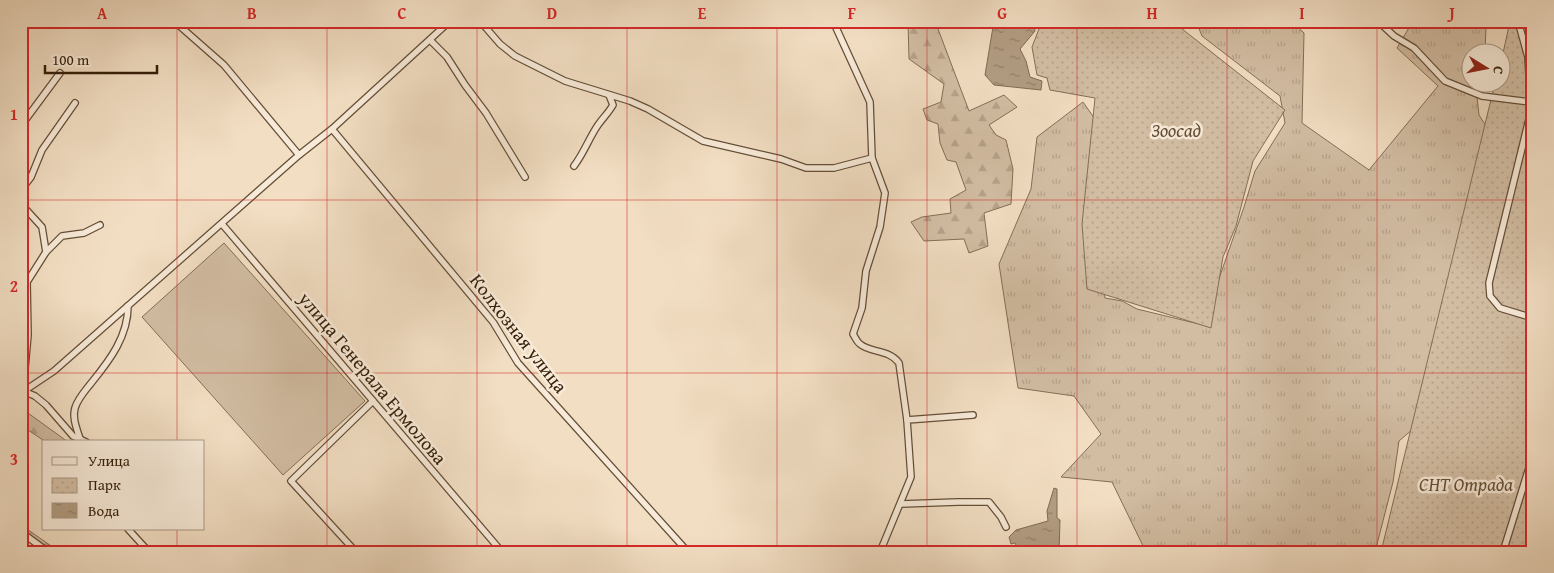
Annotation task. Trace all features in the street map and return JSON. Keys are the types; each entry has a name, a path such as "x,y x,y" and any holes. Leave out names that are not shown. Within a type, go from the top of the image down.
{"street":[{"path":"174,21 224,65 299,155"},
{"path":"22,392 54,371 299,155 332,129 450,21"},
{"path":"480,21 500,44 515,56 566,81 630,101 648,109 704,141 781,159 806,168 834,168 872,158"},
{"path":"833,21 870,102 872,158 885,193 880,227 866,271 862,308 853,334 860,345 889,355 899,363 907,420 911,477 880,552"},
{"path":"1378,21 1394,36 1414,48 1446,81 1482,96 1530,102"},
{"path":"1518,21 1528,57 1531,111 1489,283 1490,296 1500,308 1533,318"},
{"path":"430,40 447,56 526,177"},
{"path":"21,121 26,119 60,73"},
{"path":"574,166 584,154 598,125 613,105 609,95"},
{"path":"21,190 31,177 42,150 75,104"},
{"name":"Колхозная улица","path":"332,129 493,322 518,363 688,552"},
{"path":"21,204 42,227 46,252"},
{"path":"22,392 28,335 27,282 46,252 62,236 84,233 100,224"},
{"name":"улица Генерала Ермолова","path":"222,224 502,552"},
{"path":"83,440 75,422 74,410 78,401 117,348 124,330 128,306"},
{"path":"22,392 35,396 46,404 73,436 83,440"},
{"path":"356,552 291,481 373,401"},
{"path":"907,420 973,415"},
{"path":"1503,552 1533,455"},
{"path":"901,504 989,502 1006,527"},
{"path":"129,530 149,552"},
{"path":"21,532 48,552"}],"green space":[{"path":"908,21 935,21 969,111 1004,95 1017,107 989,125 996,135 1006,140 1013,169 1011,204 984,213 988,246 969,253 964,239 924,241 911,222 922,217 951,213 950,199 966,190 956,162 947,160 940,143 938,124 927,120 923,109 941,102 944,84 909,59"},
{"name":"Зоосад","path":"1042,21 1172,21 1285,110 1253,161 1236,226 1223,257 1211,328 1087,289 1082,224 1095,98 1050,90 1047,78 1037,75 1032,47"},
{"path":"1196,21 1291,21 1304,33 1302,123 1369,170 1438,86 1397,48 1413,21 1484,21 1486,27 1485,42 1462,42 1462,92 1476,92 1479,115 1493,137 1428,416 1399,441 1393,482 1375,552 1146,552 1112,482 1061,477 1101,434 1074,396 1018,388 999,264 1031,189 1037,137 1083,102 1109,139 1098,246 1105,298 1122,301 1137,309 1207,326 1215,290 1255,171 1285,123 1280,96 1202,36"},
{"name":"СНТ Отрада","path":"1510,21 1533,21 1533,552 1381,552 1493,92 1512,92 1512,42 1505,42"},
{"path":"224,243 365,401 283,475 142,317"},
{"path":"21,408 65,440 43,440 25,428 21,433"},
{"path":"21,525 57,550 56,552 52,552 21,529"}],"water":[{"path":"994,21 1034,21 1035,31 1020,49 1026,61 1030,77 1042,81 1041,90 994,85 985,75"},
{"path":"1054,488 1057,489 1057,518 1060,520 1059,552 1012,552 1011,550 1017,547 1015,543 1011,544 1009,537 1016,530 1048,521 1047,511"}]}
